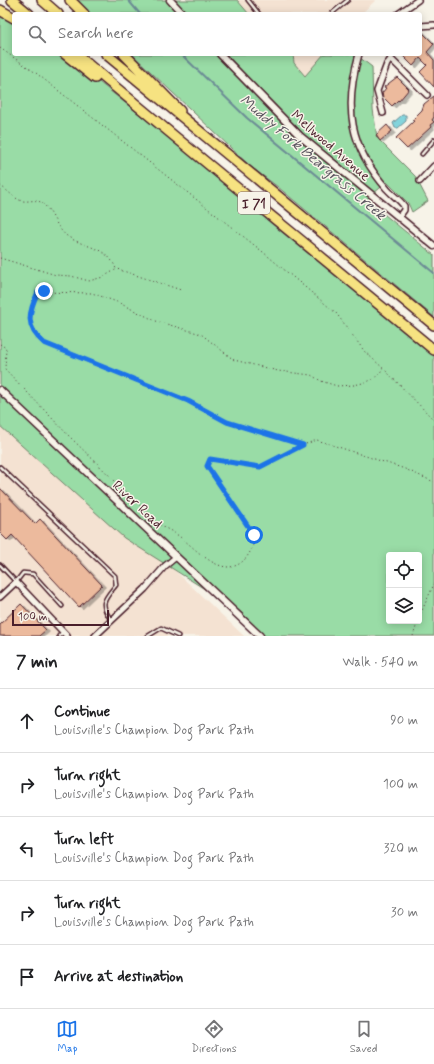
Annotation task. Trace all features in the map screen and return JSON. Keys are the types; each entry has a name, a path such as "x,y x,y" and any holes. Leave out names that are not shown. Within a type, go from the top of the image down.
{"highway":[{"path":"12,0 27,12"},
{"path":"42,0 56,12"},
{"path":"70,0 82,12"},
{"path":"0,10 12,17"},
{"path":"68,56 196,156"},
{"name":"I 71","path":"78,56 196,156 322,257 434,350"},
{"name":"I 71","path":"108,56 434,325"},
{"path":"126,56 171,100 192,126"}],"street":[{"path":"170,0 181,12"},
{"path":"402,12 418,0"},
{"path":"422,26 434,25"},
{"name":"Mellwood Avenue","path":"222,56 300,136 398,218 433,242"},
{"path":"359,56 350,101 352,126 362,154 373,172 404,206 404,210 398,218"},
{"path":"383,113 377,91 390,56 427,95"},
{"path":"420,181 434,166"},
{"name":"River Road","path":"0,390 260,636"},
{"path":"95,636 145,589 165,566 176,557"},
{"path":"0,597 16,582 67,636"}],"lane":[{"path":"248,0 257,12"},
{"path":"333,12 348,0"},
{"path":"422,154 434,140"},
{"path":"0,467 115,576 116,584 103,604 104,610 112,620"},
{"path":"0,566 16,582 23,574 33,574 62,606"},
{"path":"148,636 161,628 178,636"},
{"path":"58,636 63,632"}],"path":[{"path":"0,48 48,83 263,252 336,313 365,352 383,368 434,420"},
{"path":"0,186 8,190 17,199 24,202 33,200 43,203 66,236 100,251 113,259 117,269"},
{"path":"0,258 56,275 71,276 89,281 104,277 117,269 181,290"},
{"path":"303,445 227,422 188,401 44,343 36,336 31,328 30,317 38,292 92,293 117,302 156,320 201,334 234,360 278,371 311,375 320,381 337,386 354,385 367,382 378,376 383,368"},
{"path":"0,344 6,348 5,369 69,436 161,526 180,536 212,564 230,567 243,560 252,549 254,535 207,466 210,459 260,467 303,445 317,440 405,469 434,482"},
{"path":"422,611 434,584"},
{"path":"413,636 417,624"}],"shaded area":[{"path":"237,0 376,0 363,12 247,12"},
{"path":"293,56 322,56 305,77 294,63"},
{"path":"0,405 244,636 0,636"}],"green space":[{"path":"75,0 237,0 247,12 88,12"},
{"path":"0,14 12,23 12,56 62,56 99,82 434,350 434,636 265,636 241,612 124,538 0,426"},
{"path":"134,56 293,56 294,63 305,76 322,56 358,56 372,67 373,109 377,138 415,176 428,201 412,212 408,203 387,182 373,194 368,201 434,255 434,317 278,187 251,167"}],"water":[{"path":"402,115 406,115 406,121 398,128 395,128 393,123"}],"building":[{"path":"422,32 434,44 427,52 434,60 434,87 420,72 427,65 420,58 413,66 403,56 422,56"},
{"path":"397,77 409,89 399,101 398,100 392,106 383,97 382,93 386,88 384,87"},
{"path":"434,96 434,117 432,120 434,122 430,125 431,127 407,149 396,138 414,121 412,120 422,110 424,104"},
{"path":"387,125 392,131 380,141 376,135"},
{"path":"0,488 35,524 40,519 102,585 79,607 12,535 7,540 0,533"},
{"path":"21,604 46,630 39,636 0,636 0,624"}],"waterway":[{"name":"Muddy Fork Beargrass Creek","path":"128,0 138,12"},
{"name":"Muddy Fork Beargrass Creek","path":"183,56 247,118 434,273"}],"route":[{"path":"44,291 38,292 30,317 31,328 36,336 44,343 188,401 227,422 303,445 260,467 210,459 207,466 254,535"}]}
